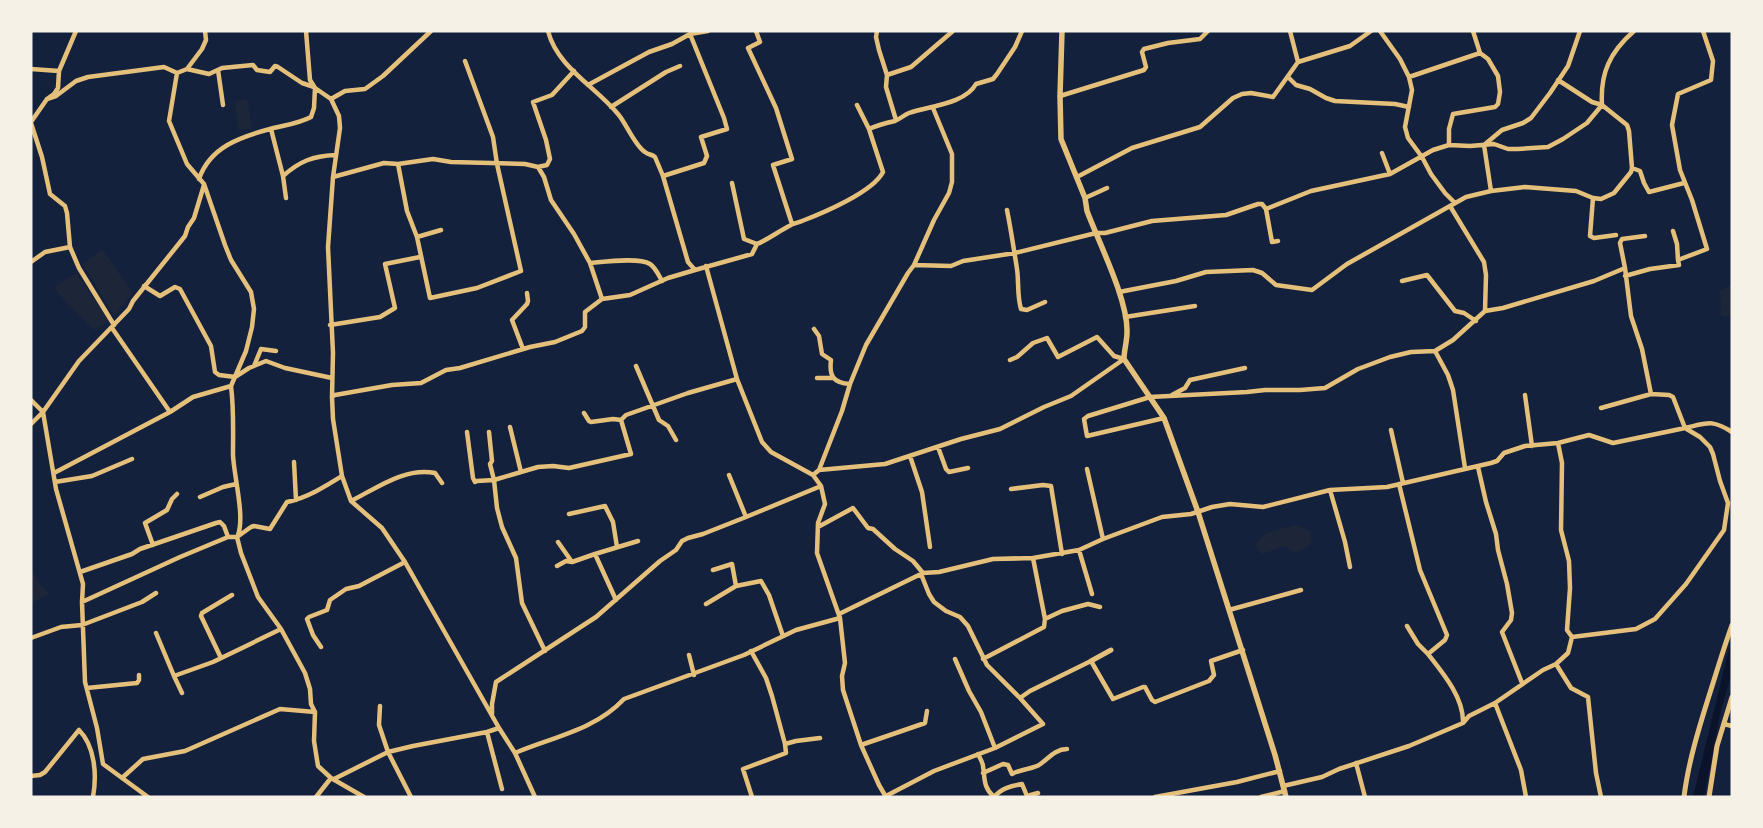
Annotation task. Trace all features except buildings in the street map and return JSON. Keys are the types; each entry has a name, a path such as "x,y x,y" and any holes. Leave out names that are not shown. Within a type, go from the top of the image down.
{"main road":[{"path":"1062,31 1060,96 1062,139 1085,198 1087,211 1120,292 1127,332 1124,359 1164,418 1198,512 1243,650 1285,791"}],"street":[{"path":"76,31 59,71 58,88 47,99 31,122 42,157 50,194 65,206 70,247 78,268 113,326 170,412"},
{"path":"177,74 187,69 202,49 206,40 205,31"},
{"path":"199,179 207,162 216,153 236,140 271,129 292,125 312,117 316,88 310,80 306,31"},
{"path":"331,99 344,92 365,89 383,76 431,31"},
{"path":"548,31 550,38 561,55 574,71 618,114 645,152 655,157 664,176 688,262 695,270"},
{"path":"588,85 649,52 672,44 690,34 708,31"},
{"path":"756,31 760,42 748,48 776,108 792,159 773,165 792,224"},
{"path":"877,31 876,37 887,75 886,87 896,120"},
{"path":"887,75 911,67 953,31"},
{"path":"869,129 884,122 896,120 908,114 933,108 966,96 973,90 976,84 992,79 1015,47 1022,31"},
{"path":"1060,96 1144,70 1146,67 1142,52 1147,48 1200,39 1208,31"},
{"path":"1290,31 1298,62"},
{"path":"1077,177 1132,148 1200,127 1233,98 1242,94 1250,93 1273,97 1298,62 1350,46 1371,31"},
{"path":"1380,31 1400,59 1409,77 1412,90 1406,133 1431,174 1455,203"},
{"path":"1449,144 1449,129 1453,114 1495,107 1498,104 1500,92 1498,76 1488,59 1480,53 1473,31"},
{"path":"1484,145 1502,130 1523,123 1531,118 1568,66 1580,31"},
{"path":"1266,209 1311,191 1390,174 1433,150 1449,144 1494,144 1508,149 1548,146 1564,139 1587,123 1602,105 1602,94 1608,62 1621,42 1634,31"},
{"path":"1678,260 1707,249 1692,200 1680,170 1672,125 1677,97 1681,92 1711,80 1713,61 1703,31"},
{"path":"664,176 704,162 708,156 701,137 726,129 724,118 690,34"},
{"path":"1409,77 1480,53"},
{"path":"398,164 407,211 417,237 430,298 477,288 521,271 497,164 497,152 493,137 464,62"},
{"path":"187,69 202,74 209,74 238,65 252,65 257,70 270,72 275,66 278,66 302,83 316,88 331,99 339,116 328,247 330,325 333,353 332,397 333,419 342,476 351,501 382,528 405,562 498,728 515,752 536,797"},
{"path":"611,107 666,72 680,66"},
{"path":"47,99 56,96 76,81 88,77 164,67 177,74"},
{"path":"31,70 59,71"},
{"path":"218,70 223,105"},
{"path":"333,177 384,164 433,160 524,164 538,167 548,165 550,159 546,140 533,102 552,95 574,71"},
{"path":"177,74 170,121 187,164 204,184 230,260 251,292 254,308 252,327 246,351 230,386 234,405 233,457 240,530 237,537 241,553 258,597 281,629 305,673 310,689 311,704 315,712 314,741 318,766 333,779 364,797"},
{"path":"1288,77 1296,85 1310,89 1335,101 1395,104 1409,107"},
{"path":"1120,292 1176,281 1206,272 1252,270 1262,273 1276,285 1312,290 1347,264 1466,197 1491,191 1525,187 1576,191 1601,199 1614,193 1631,172 1632,168 1627,125 1602,105 1592,102 1558,80"},
{"path":"332,397 372,388 422,383 446,370 460,368 555,342 582,331 585,327 585,312 602,299 630,295 706,266 752,254 757,244 792,224 853,197 879,179 883,172 869,129 857,105"},
{"path":"813,475 819,470 866,345 914,265 934,220 949,193 952,182 952,154 933,108"},
{"path":"271,129 283,176 286,198"},
{"path":"1484,145 1491,191"},
{"path":"1382,153 1390,174"},
{"path":"283,176 295,165 307,159 335,155"},
{"path":"538,167 544,177 551,200 574,234 590,263 602,299"},
{"path":"1632,168 1640,171 1644,183 1650,192 1684,183"},
{"path":"732,183 744,239 757,244"},
{"path":"31,424 43,412 79,361 129,309 144,286 185,236 194,218 204,184"},
{"path":"1085,198 1107,188"},
{"path":"1593,198 1590,236 1594,238 1616,235"},
{"path":"914,265 951,266 1152,221 1226,215 1258,204 1266,209 1272,242 1278,241"},
{"path":"1450,206 1484,262 1486,275 1485,312"},
{"path":"1007,210 1018,270 1017,287 1021,309 1027,310 1045,302"},
{"path":"417,237 441,230"},
{"path":"1625,276 1650,269 1679,265 1677,244 1672,231"},
{"path":"1645,236 1620,240 1631,316 1642,349 1651,394"},
{"path":"31,262 45,252 70,247"},
{"path":"330,325 380,317 395,308 385,264 420,257"},
{"path":"590,263 616,260 644,262 653,267 662,282"},
{"path":"706,266 737,379 762,442 771,452 813,475 821,486 825,504 818,527 817,553 839,616 845,663 842,676 843,690 861,745 886,796 934,771 995,748 1043,724 987,665 968,626 960,617 946,611 934,602 922,574 913,561 895,549 873,529 868,528 853,508 818,527"},
{"path":"1164,418 1086,436 1084,424 1084,419 1088,416 1150,397 1325,388 1358,369 1390,356 1412,352 1435,351 1453,340 1485,312 1594,281 1625,268"},
{"path":"1402,281 1424,274 1427,275 1455,311 1464,313 1476,321"},
{"path":"144,286 160,296 175,287 180,289 211,346 215,372 219,375 235,377 266,361 285,368 332,378"},
{"path":"523,350 512,320 527,304 527,293"},
{"path":"1125,317 1195,306"},
{"path":"814,329 819,336 822,354 831,360 830,366 833,378"},
{"path":"1010,360 1033,343 1046,338 1058,357 1097,338 1114,356 1124,359"},
{"path":"254,366 261,349 276,351"},
{"path":"1435,351 1448,375 1453,390 1466,468"},
{"path":"819,470 885,464 961,438 1000,429 1044,406 1071,396 1124,359"},
{"path":"636,366 659,420 668,426 676,440"},
{"path":"1169,396 1185,388 1190,380 1246,368"},
{"path":"817,378 833,378 840,383 850,384"},
{"path":"621,420 626,415 688,393 737,379"},
{"path":"54,473 170,412 193,397 230,386"},
{"path":"1572,637 1636,629 1655,619 1686,584 1724,530 1728,503 1710,446 1685,428 1674,397 1651,394 1601,408"},
{"path":"1525,396 1532,446"},
{"path":"31,400 43,412 55,482 83,584 82,625 87,688 103,764"},
{"path":"584,413 591,422 613,419 621,420"},
{"path":"467,432 475,482 494,480 538,467 569,468 628,456 631,452 621,420"},
{"path":"515,752 588,726 616,708 624,699 694,675 744,655 783,636 839,616 922,574 939,572 993,559 1033,558 1062,554 1079,550 1162,517 1192,514 1212,507 1230,504 1263,507 1330,490 1380,487 1401,483 1478,467 1498,460 1508,450 1558,443 1589,435 1613,443 1710,422 1732,432"},
{"path":"510,427 521,472"},
{"path":"1391,430 1420,570 1447,635 1445,640 1428,654"},
{"path":"489,432 492,460 490,464 497,508 502,526 516,558 522,603 544,651"},
{"path":"1558,443 1562,472 1561,530 1569,561 1570,588 1567,630 1572,637"},
{"path":"938,447 946,469 949,472 968,468"},
{"path":"910,456 922,492 930,547"},
{"path":"55,482 92,476 132,459"},
{"path":"294,462 296,500"},
{"path":"1478,467 1488,513 1496,534 1512,613 1511,620 1502,632 1522,683"},
{"path":"1087,469 1103,539"},
{"path":"351,501 404,474 414,472 435,473 442,483"},
{"path":"729,475 746,517"},
{"path":"82,602 180,557 228,538 237,537 254,526 270,529 286,502 296,500 322,488 342,476"},
{"path":"200,497 223,487 236,484"},
{"path":"1012,489 1043,485 1051,486 1062,554"},
{"path":"492,716 496,682 596,618 660,561 676,550 682,541 821,486"},
{"path":"1330,490 1350,567"},
{"path":"153,544 145,522 167,510 172,499 177,494"},
{"path":"569,514 605,506 613,522 617,547"},
{"path":"80,572 132,554 153,544 220,522 224,526 228,538"},
{"path":"557,566 566,561 572,562 638,541"},
{"path":"558,542 572,562"},
{"path":"1079,550 1092,594"},
{"path":"595,554 616,600"},
{"path":"983,659 1044,627 1045,619 1033,558"},
{"path":"321,647 309,627 307,619 327,610 332,598 346,589 359,586 405,562"},
{"path":"713,570 732,564 736,586"},
{"path":"758,576 769,595 783,636"},
{"path":"706,604 736,586 761,581"},
{"path":"1229,610 1301,590"},
{"path":"31,638 61,627 82,625 142,602 156,593"},
{"path":"221,658 201,616 205,610 232,595"},
{"path":"1045,619 1062,611 1088,604 1100,607"},
{"path":"1684,797 1701,722 1722,651 1732,625"},
{"path":"1407,626 1418,644 1442,672 1463,712 1463,723"},
{"path":"174,676 221,658 281,629"},
{"path":"156,633 182,693"},
{"path":"1261,797 1285,791 1356,763 1409,746 1463,723 1469,716 1495,703 1522,683 1556,664 1568,652 1572,637"},
{"path":"1020,698 1113,649"},
{"path":"751,650 766,678 786,753 743,769 752,797"},
{"path":"1091,661 1113,699 1145,687 1155,702 1209,681 1214,675 1211,661 1243,650"},
{"path":"689,655 694,675"},
{"path":"955,659 969,691 981,712 995,748"},
{"path":"1556,664 1571,688 1588,697 1596,773 1601,797"},
{"path":"87,688 137,683 139,675"},
{"path":"1709,797 1718,746 1732,697"},
{"path":"1495,703 1521,770 1526,797"},
{"path":"380,706 379,725 384,743 390,751 411,797"},
{"path":"122,778 143,759 185,750 280,709 315,712"},
{"path":"861,745 925,723 927,711"},
{"path":"1724,724 1732,726"},
{"path":"316,797 333,779 390,751 487,732 498,728"},
{"path":"31,776 40,775 45,772 79,730 86,741 93,762 94,797"},
{"path":"487,732 502,789"},
{"path":"785,744 820,738"},
{"path":"983,773 1003,764 1008,765 1012,774 1021,769 1038,766 1061,749 1067,749"},
{"path":"978,754 984,766 983,773 987,789 994,797 1005,788 1022,784 1027,796 1038,793"},
{"path":"93,762 103,764 148,797"},
{"path":"1356,763 1365,797"},
{"path":"1155,797 1238,782 1280,771"}],"shaded area":[{"path":"247,99 252,129 238,130 235,101"},
{"path":"102,249 133,293 114,316 83,264"},
{"path":"76,273 109,320 94,330 68,305 54,287"},
{"path":"1732,285 1732,315 1721,316 1720,290"},
{"path":"1297,525 1310,531 1312,540 1309,546 1295,553 1285,546 1262,554 1256,545 1268,533"},
{"path":"31,569 42,588 44,587 49,594 31,603"},
{"path":"1732,636 1732,673 1721,710 1704,797 1693,797"}]}
